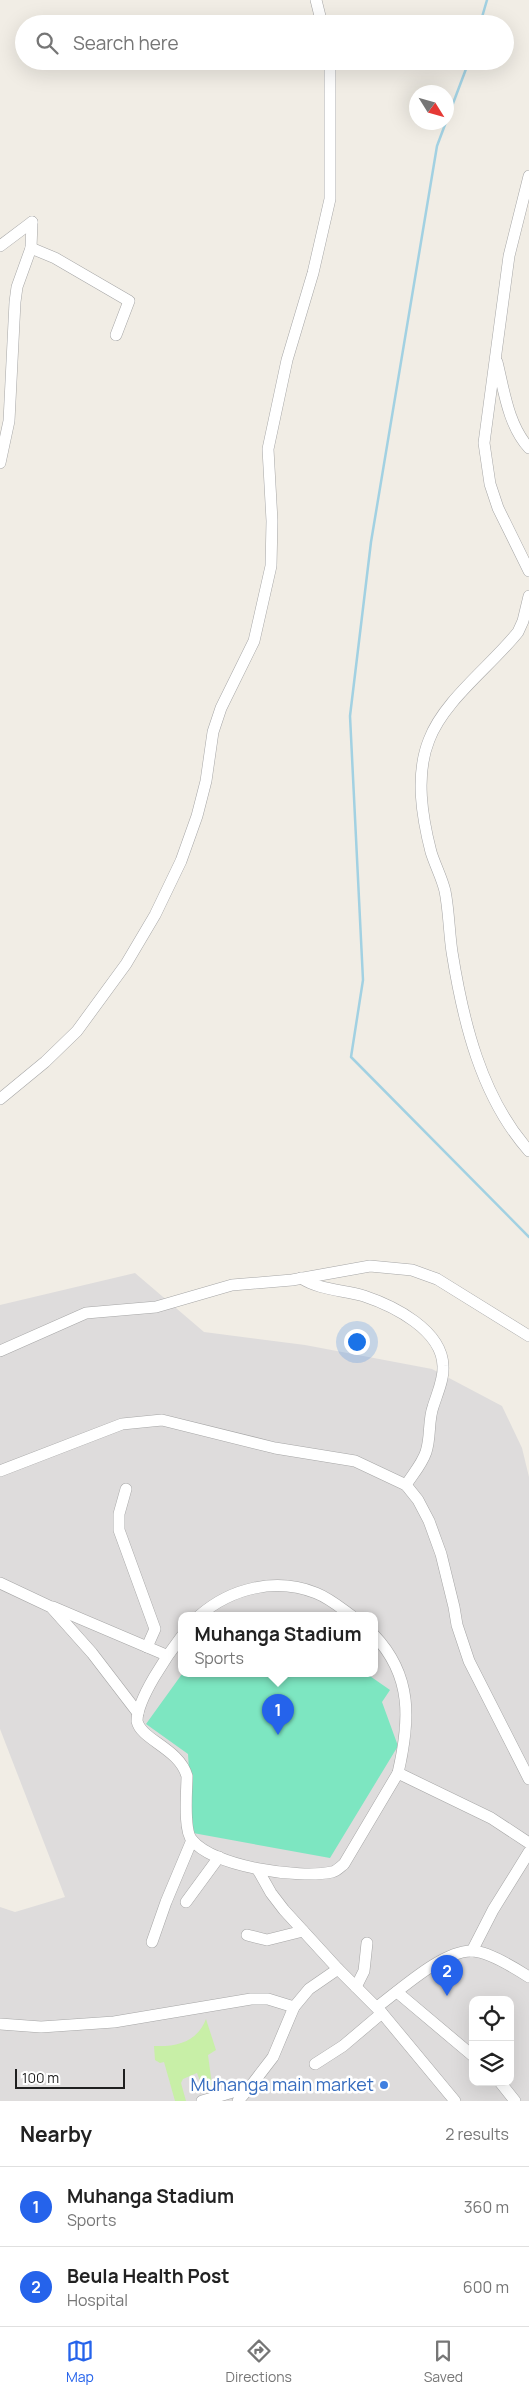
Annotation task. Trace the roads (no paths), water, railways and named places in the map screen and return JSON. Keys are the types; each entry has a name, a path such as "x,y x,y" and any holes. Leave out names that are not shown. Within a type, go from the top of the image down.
{"street":[{"path":"316,0 320,15"},
{"path":"0,1099 56,1052 77,1031 126,964 155,915 181,861 197,816 206,781 213,732 221,708 254,641 271,566 272,521 268,449 288,360 313,273 330,198 330,70"},
{"path":"529,176 509,256 484,443 487,468 498,508 529,571"},
{"path":"0,246 32,222 32,248 16,294 9,421 0,463"},
{"path":"32,248 55,258 129,301 116,335"},
{"path":"496,358 511,416 516,428 529,448"},
{"path":"529,596 523,622 518,632 450,707 429,739 422,771 422,792 432,853 444,890 452,952 463,1008 473,1044 496,1102 529,1151"},
{"path":"0,1351 86,1313 156,1307 244,1282 301,1278 370,1266 412,1270 442,1282 529,1336"},
{"path":"301,1278 310,1284 365,1297 394,1310 411,1320 437,1346 441,1353 443,1373 430,1415 426,1452 406,1484"},
{"path":"0,1471 122,1424 162,1420 275,1448 355,1461 406,1484 425,1511 435,1538 454,1607 457,1625 469,1661 529,1779"},
{"path":"126,1489 119,1514 119,1530 155,1629 147,1647"},
{"path":"0,1583 51,1607 166,1655"},
{"path":"204,1612 213,1604 241,1591 288,1585 318,1593 346,1612"},
{"path":"51,1607 92,1653 138,1713"},
{"path":"192,1840 219,1857 235,1864 258,1870 305,1873 338,1870 349,1856 398,1773 405,1742 404,1689 399,1670 385,1646 378,1638"},
{"path":"152,1942 166,1902 192,1840 187,1824 187,1776 184,1766 170,1752 142,1731 138,1726 138,1713 166,1655 178,1641"},
{"path":"398,1773 492,1818 529,1844 472,1951"},
{"path":"186,1902 219,1857"},
{"path":"258,1870 270,1893 302,1931 379,2010 455,2101"},
{"path":"248,1935 266,1940 302,1931"},
{"path":"356,1987 364,1971 367,1943"},
{"path":"315,2064 343,2046 398,1992 437,1962 472,1951 505,1963 529,1977"},
{"path":"238,2101 273,2057 294,2007 309,1989 338,1969"},
{"path":"398,1992 469,2053"},
{"path":"0,2024 35,2027 114,2022 251,1998 268,1999 294,2007"},
{"path":"503,2086 515,2101"},
{"path":"202,2101 250,2087"}],"waterway":[{"path":"483,15 487,0"},
{"path":"454,101 466,70"},
{"path":"443,130 437,146 371,542 350,716 363,980 351,1057 529,1237"}],"place":[{"name":"Muhanga Stadium","path":"278,1735"},
{"name":"Beula Health Post","path":"447,1996"},
{"name":"Muhanga main market","path":"384,2085"}]}
